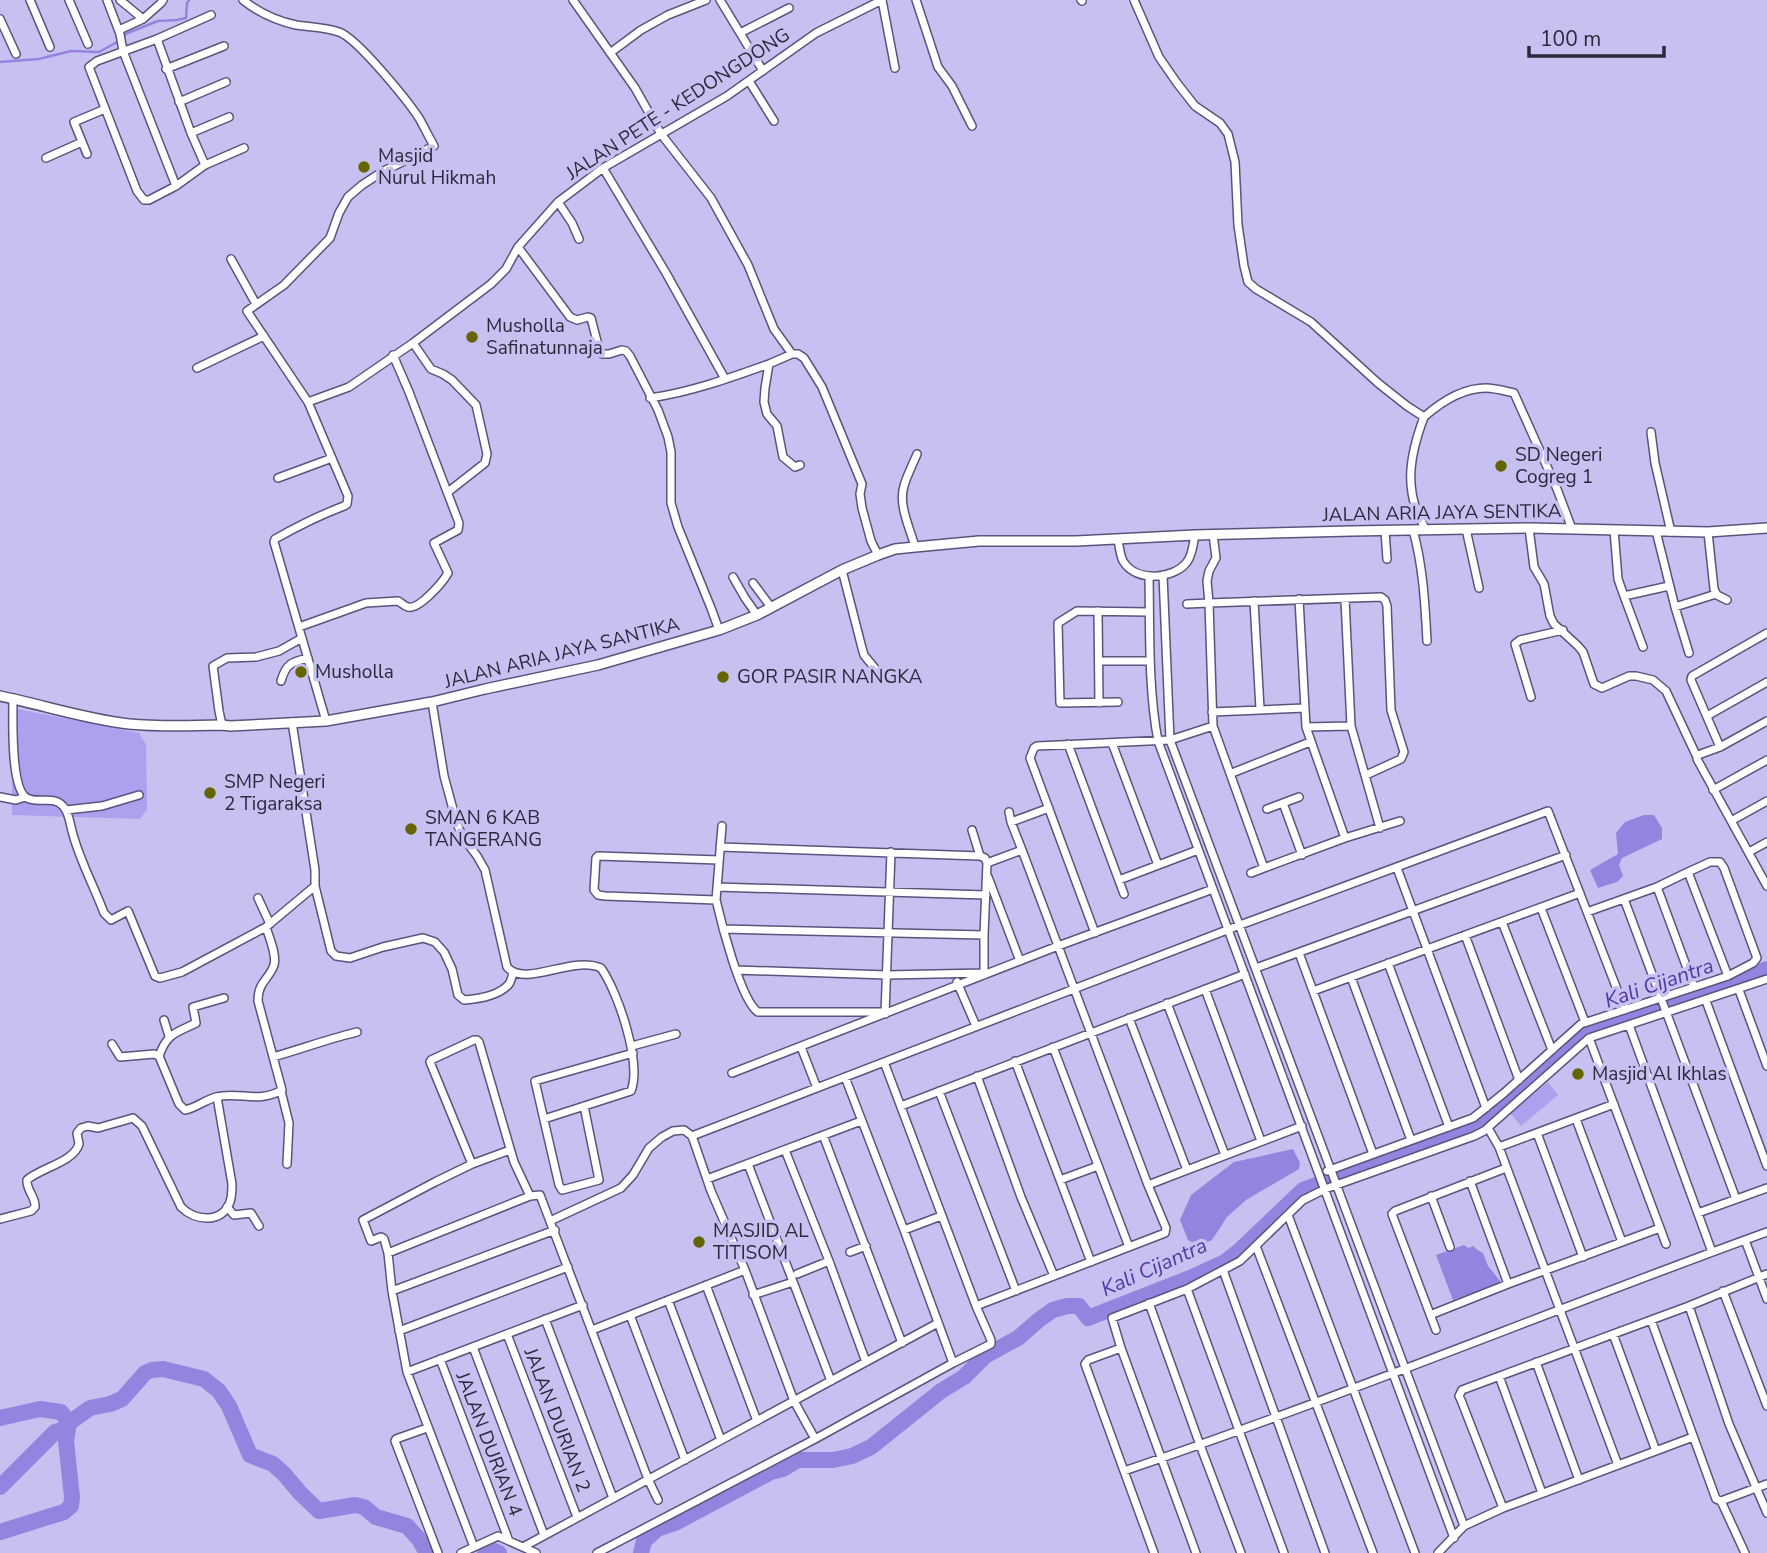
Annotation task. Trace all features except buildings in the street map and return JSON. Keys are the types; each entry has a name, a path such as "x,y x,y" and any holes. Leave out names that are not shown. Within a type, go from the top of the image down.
{"street":[{"path":"30,0 50,47"},
{"path":"69,0 88,44"},
{"path":"107,0 176,186"},
{"path":"121,0 142,19"},
{"path":"119,32 142,19 163,0"},
{"path":"243,0 252,7 294,24 336,30 352,39 418,118 434,146 365,182 348,197 330,238 284,285 247,311 308,402 348,496 346,504 293,528 274,542 326,721"},
{"path":"573,0 635,88 661,134 720,212 748,265 774,329 792,354"},
{"path":"610,53 659,20 706,0"},
{"path":"720,0 763,71"},
{"path":"882,0 895,68"},
{"name":"JALAN PETE - KEDONGDONG","path":"308,402 349,387 413,343 500,277 518,247 558,202 603,168 749,81 816,33 882,0"},
{"path":"916,0 937,67 952,86 972,126"},
{"path":"1134,0 1159,57 1177,83 1195,106 1220,123 1228,134 1235,162 1238,225 1248,282 1311,321 1378,383 1424,417"},
{"path":"740,33 789,8"},
{"path":"211,15 157,39 123,48 89,68 144,200 176,186 205,165 244,148"},
{"path":"0,19 16,54"},
{"path":"157,39 166,69 205,165"},
{"path":"166,69 224,46"},
{"path":"749,81 774,121"},
{"path":"179,102 226,82"},
{"path":"87,154 74,122 105,109"},
{"path":"191,133 229,117"},
{"path":"46,158 82,142"},
{"path":"603,168 725,379"},
{"path":"558,202 579,239"},
{"path":"518,247 570,317 576,320 591,318 602,354 622,349 628,353 658,410 670,446 671,503 719,630"},
{"path":"231,259 256,304"},
{"path":"197,368 264,336"},
{"path":"413,343 431,369 452,380 476,405 483,432 487,454 485,463 448,492"},
{"path":"650,398 671,395 725,379 792,354 804,358 831,404 862,484 862,508 871,541 878,555"},
{"path":"299,627 366,603 398,601 407,607 419,605 448,573 434,546 436,541 459,527 410,392 393,355"},
{"path":"769,364 764,397 767,414 777,426 783,457 792,466 800,466"},
{"path":"1426,530 1414,504 1410,475 1424,417 1438,404 1467,390 1486,388 1514,393 1572,529"},
{"path":"1651,432 1655,463 1671,532"},
{"path":"915,547 902,496 917,454"},
{"path":"278,478 332,458"},
{"path":"1466,528 1479,588"},
{"name":"JALAN ARIA JAYA SENTIKA","path":"1118,540 1213,534 1466,528 1707,532 1767,528"},
{"path":"1529,528 1534,567 1544,584 1554,624 1583,652 1594,684 1600,688 1608,687 1629,676 1636,676 1653,680 1666,691 1713,790 1767,886"},
{"path":"1413,530 1423,581 1427,641"},
{"path":"1614,530 1618,579 1643,648"},
{"path":"1385,531 1387,559"},
{"path":"1656,531 1689,653"},
{"path":"1707,532 1714,589 1716,594 1727,600"},
{"path":"1213,534 1216,558 1207,581 1213,726 1264,868"},
{"path":"1118,540 1124,562 1134,571 1149,576 1178,570 1188,561 1195,535"},
{"name":"JALAN ARIA JAYA SANTIKA","path":"0,695 72,714 128,724 170,727 326,721 432,702 598,665 719,630 757,615 842,570 895,549 979,541 1118,540"},
{"path":"842,570 864,655 877,671"},
{"path":"1163,575 1170,740 1464,1526"},
{"path":"1149,576 1150,661 1158,741 1454,1538"},
{"path":"733,577 757,615"},
{"path":"753,583 771,607"},
{"path":"1624,596 1669,586"},
{"path":"1675,607 1716,594"},
{"path":"1187,604 1381,597 1385,600 1391,710 1404,752 1401,759 1366,775"},
{"path":"1345,598 1351,726 1380,828"},
{"path":"1299,599 1306,727 1345,838"},
{"path":"1254,601 1260,709"},
{"path":"1118,702 1061,704 1059,621 1077,611 1149,612"},
{"path":"1098,611 1099,703"},
{"path":"1531,697 1515,644 1520,640 1563,630"},
{"path":"1720,747 1691,680 1692,676 1767,633"},
{"path":"222,725 213,666 227,658 256,657 279,651 302,638"},
{"path":"281,681 284,671 293,661 308,658"},
{"path":"1099,661 1150,661"},
{"path":"1707,716 1767,682"},
{"path":"13,698 15,774 25,797"},
{"path":"432,702 444,776 457,824 485,870 507,967 513,973 523,975 575,964 598,966 603,971 619,1008 632,1050 631,1091 544,1119"},
{"path":"1212,712 1304,708"},
{"path":"1697,757 1767,721"},
{"path":"292,722 315,870 315,886 331,951 336,956 349,958 423,938 435,942 444,952 452,969 458,995 464,1000 495,993 508,985 513,973"},
{"path":"1095,933 1030,756 1034,748 1170,740 1213,726"},
{"path":"1306,727 1351,726"},
{"path":"1231,773 1310,742"},
{"path":"1112,743 1157,865"},
{"path":"1068,744 1124,894"},
{"path":"1713,790 1767,760"},
{"path":"66,810 102,806 139,795"},
{"path":"0,797 16,800 25,797 55,800 63,806 104,913 111,920 128,911 157,977 160,978 182,972 268,925 315,886"},
{"path":"1266,809 1299,797"},
{"path":"1731,821 1767,801"},
{"path":"1283,803 1302,855"},
{"path":"1011,822 1049,808"},
{"path":"976,1306 1166,1231 1009,811"},
{"path":"692,1136 1240,925 1548,811 1625,1010"},
{"path":"1251,873 1400,821"},
{"path":"722,826 716,900 736,970 750,1006 758,1012 886,1013"},
{"path":"972,830 981,856"},
{"path":"1749,852 1767,842"},
{"path":"720,847 981,856 988,863 984,974"},
{"path":"988,863 1022,850"},
{"path":"1119,880 1198,850"},
{"path":"886,1013 891,852"},
{"path":"716,900 598,895 594,890 596,858 601,855 719,860"},
{"path":"1256,968 1566,855"},
{"path":"1320,1176 1473,1118 1585,1022 1728,976 1753,964 1757,958 1720,862 1715,861 1657,887 1587,912"},
{"path":"1397,868 1486,1108"},
{"path":"1688,872 1728,976"},
{"path":"987,874 1020,961"},
{"path":"717,887 986,895"},
{"path":"1657,887 1694,987"},
{"path":"732,1073 984,974 1213,889"},
{"path":"1313,991 1580,893"},
{"path":"258,898 268,925 274,957 274,965 259,988 258,1001 289,1123 287,1164"},
{"path":"1624,899 1736,1199"},
{"path":"1541,908 1585,1022"},
{"path":"1503,922 1552,1050"},
{"path":"723,929 984,936"},
{"path":"1465,935 1519,1080"},
{"path":"1299,953 1373,1154"},
{"path":"1388,963 1449,1127"},
{"path":"736,970 887,975 984,974"},
{"path":"954,974 976,1026"},
{"path":"901,1106 1245,974"},
{"path":"1351,977 1411,1140"},
{"path":"1196,1553 1112,1318 1187,1289 1240,1261 1303,1200 1325,1188 1474,1136 1488,1128 1589,1038 1767,979"},
{"path":"1205,989 1261,1141"},
{"path":"1739,990 1767,1066"},
{"path":"224,998 193,1007 196,1023 173,1033 162,1046 159,1056 182,1109 189,1110 217,1097 258,1098 281,1091"},
{"path":"1706,1001 1767,1166"},
{"path":"1167,1003 1225,1155"},
{"path":"1129,1018 1186,1170"},
{"path":"164,1020 169,1036"},
{"path":"1629,1025 1713,1252"},
{"path":"273,1057 326,1039 357,1032"},
{"path":"584,1106 599,1178 598,1181 562,1189 535,1080 676,1034"},
{"path":"1589,1038 1666,1244"},
{"path":"472,1164 430,1062 477,1040 514,1162 530,1196"},
{"path":"112,1044 120,1057 154,1054 159,1056"},
{"path":"800,1046 817,1088"},
{"path":"1053,1047 1129,1247"},
{"path":"1016,1061 1091,1262"},
{"path":"597,1553 991,1344 884,1062"},
{"path":"977,1076 1021,1197 1054,1276"},
{"path":"845,1077 953,1363"},
{"path":"939,1091 1016,1291"},
{"path":"0,1219 31,1211 35,1207 36,1202 28,1188 27,1180 71,1155 78,1147 77,1133 81,1128 98,1128 133,1118 142,1126 177,1201 187,1213 205,1218 219,1216 228,1207 232,1184 217,1097"},
{"path":"1499,1147 1614,1104"},
{"path":"1576,1119 1622,1242"},
{"path":"707,1180 861,1121"},
{"path":"1148,1185 1302,1126"},
{"path":"1488,1128 1499,1147 1618,1465"},
{"path":"551,1221 621,1188 633,1175 649,1149 662,1137 673,1131 684,1130 692,1136 794,1401 815,1439"},
{"path":"1537,1133 1583,1257"},
{"path":"823,1135 902,1343"},
{"path":"474,1547 407,1372 388,1253 383,1237 371,1241 363,1219 472,1164 510,1150"},
{"path":"785,1150 866,1362"},
{"path":"748,1164 831,1381"},
{"path":"1060,1180 1098,1166"},
{"path":"1436,1330 1392,1214 1395,1210 1506,1168"},
{"path":"1470,1181 1508,1284"},
{"path":"1698,1213 1767,1188"},
{"path":"388,1253 530,1196 540,1195 658,1500"},
{"path":"1431,1196 1450,1247"},
{"path":"228,1207 234,1215 251,1213 259,1226"},
{"path":"1289,1215 1415,1553"},
{"path":"904,1230 942,1216"},
{"path":"1430,1315 1660,1228"},
{"path":"392,1291 555,1230"},
{"path":"1124,1471 1354,1389 1767,1232"},
{"path":"1745,1240 1763,1275 1767,1298"},
{"path":"850,1252 866,1246"},
{"path":"1256,1246 1373,1553"},
{"path":"797,1274 829,1261"},
{"path":"399,1331 568,1266"},
{"path":"592,1330 745,1270"},
{"path":"1223,1270 1325,1553"},
{"path":"1503,1508 1460,1393 1466,1388 1689,1306 1763,1275"},
{"path":"753,1295 793,1282"},
{"path":"706,1285 757,1421"},
{"path":"1187,1289 1284,1553"},
{"path":"1723,1291 1767,1406"},
{"path":"668,1300 721,1440"},
{"path":"1149,1303 1241,1553"},
{"path":"407,1372 583,1305"},
{"path":"1689,1306 1717,1394 1767,1513"},
{"path":"629,1315 685,1460"},
{"path":"545,1319 613,1498"},
{"path":"1651,1320 1716,1499 1721,1501 1745,1553"},
{"path":"523,1547 938,1323"},
{"name":"JALAN DURIAN 2","path":"507,1334 577,1517"},
{"path":"1613,1334 1656,1451"},
{"path":"473,1347 544,1535"},
{"path":"1121,1348 1088,1360 1085,1364 1154,1553"},
{"name":"JALAN DURIAN 4","path":"440,1359 509,1541"},
{"path":"1536,1362 1579,1480"},
{"path":"1499,1376 1542,1493"},
{"path":"427,1428 395,1441 438,1553"},
{"path":"1438,1553 1464,1526 1503,1508 1693,1437"},
{"path":"1721,1501 1767,1484"},
{"path":"461,1553 497,1536 536,1553"}],"shaded area":[{"path":"12,708 139,733 146,745 147,810 140,819 12,815"},
{"path":"1644,815 1654,815 1662,828 1662,839 1622,858 1619,865 1623,876 1617,882 1598,888 1590,870 1618,854 1616,833 1625,822"},
{"path":"1548,1082 1558,1095 1521,1126 1510,1113"},
{"path":"1293,1149 1300,1163 1299,1169 1246,1200 1227,1217 1212,1240 1199,1246 1188,1240 1180,1220 1191,1195 1234,1162"},
{"path":"1464,1245 1468,1248 1474,1246 1483,1253 1488,1266 1502,1283 1453,1300 1436,1255"}],"waterway":[{"path":"124,37 125,34 158,21 186,18 189,0"},
{"path":"0,62 39,59 71,51 99,52 119,41"},
{"name":"Kali Cijantra","path":"641,1553 644,1541 657,1529 675,1523 771,1472 783,1469 798,1460 833,1460 852,1456 871,1447 941,1391 964,1377 985,1356 1018,1338 1053,1310 1079,1306 1088,1318 1190,1278 1225,1262 1303,1190 1470,1127 1502,1106 1581,1032 1665,1006 1767,969"},
{"name":"Kali Cijantra","path":"0,1418 40,1409 61,1412 69,1423 90,1408 122,1399 145,1373 152,1370 163,1369 204,1379 219,1391 229,1406 250,1455 273,1464 319,1511 355,1505 364,1507 376,1517 407,1526 427,1553"},
{"path":"0,1487 55,1432 64,1429 69,1423"},
{"path":"0,1532 64,1512 71,1506 66,1441 69,1423"},
{"name":"Kali Cijantra","path":"485,1553 492,1550 499,1553"}],"place":[{"name":"Masjid Nurul Hikmah","path":"364,167"},
{"name":"Musholla Safinatunnaja","path":"472,337"},
{"name":"SD Negeri Cogreg 1","path":"1501,466"},
{"name":"Musholla","path":"301,672"},
{"name":"GOR PASIR NANGKA","path":"723,677"},
{"name":"SMP Negeri 2 Tigaraksa","path":"210,793"},
{"name":"SMAN 6 KAB TANGERANG","path":"411,829"},
{"name":"Masjid Al Ikhlas","path":"1578,1074"},
{"name":"MASJID AL TITISOM","path":"699,1242"}]}
